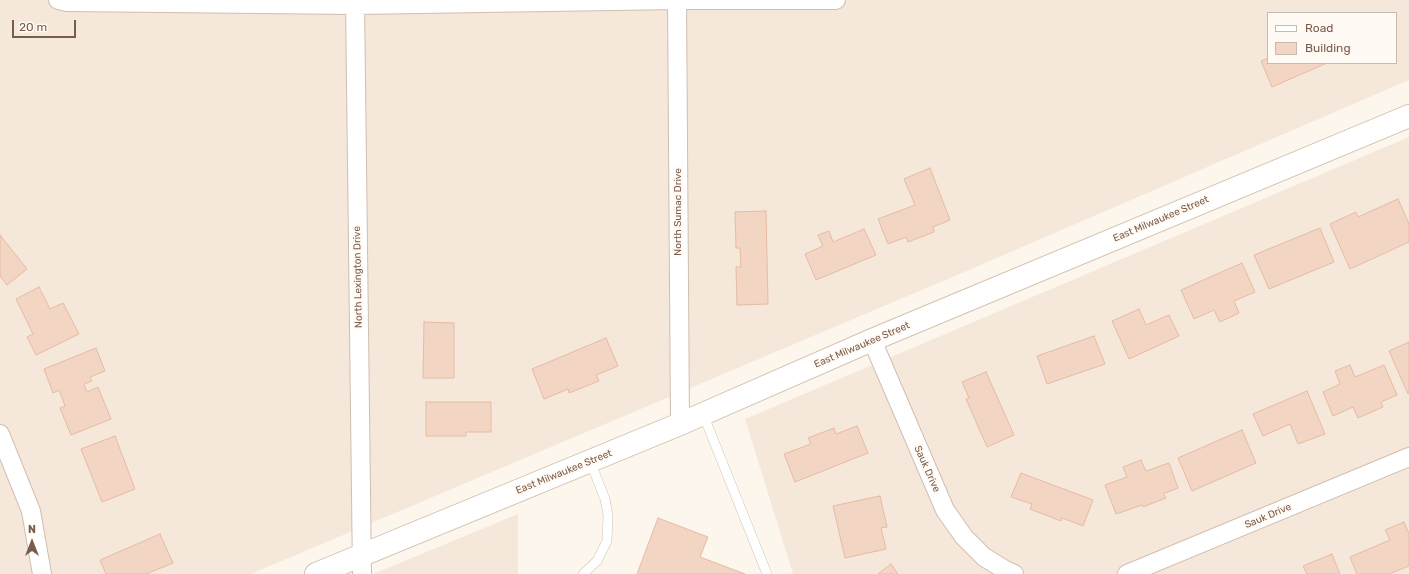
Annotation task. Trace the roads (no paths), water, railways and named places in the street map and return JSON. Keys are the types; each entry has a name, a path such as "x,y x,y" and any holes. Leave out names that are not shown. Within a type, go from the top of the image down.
{"main road":[{"name":"East Milwaukee Street","path":"316,574 362,564 590,461 680,424 872,340 1409,116"}],"street":[{"path":"58,0 67,2 836,0"},
{"name":"North Sumac Drive","path":"677,0 680,424"},
{"name":"North Lexington Drive","path":"355,2 362,564"},
{"name":"Sauk Drive","path":"872,340 945,510 964,537 984,557 1014,574"},
{"path":"0,434 31,511 42,574"},
{"name":"Sauk Drive","path":"1127,574 1409,457"}],"lane":[{"path":"703,414 767,574"},
{"path":"583,574 597,561 607,541 608,515 605,499 590,461"}]}
